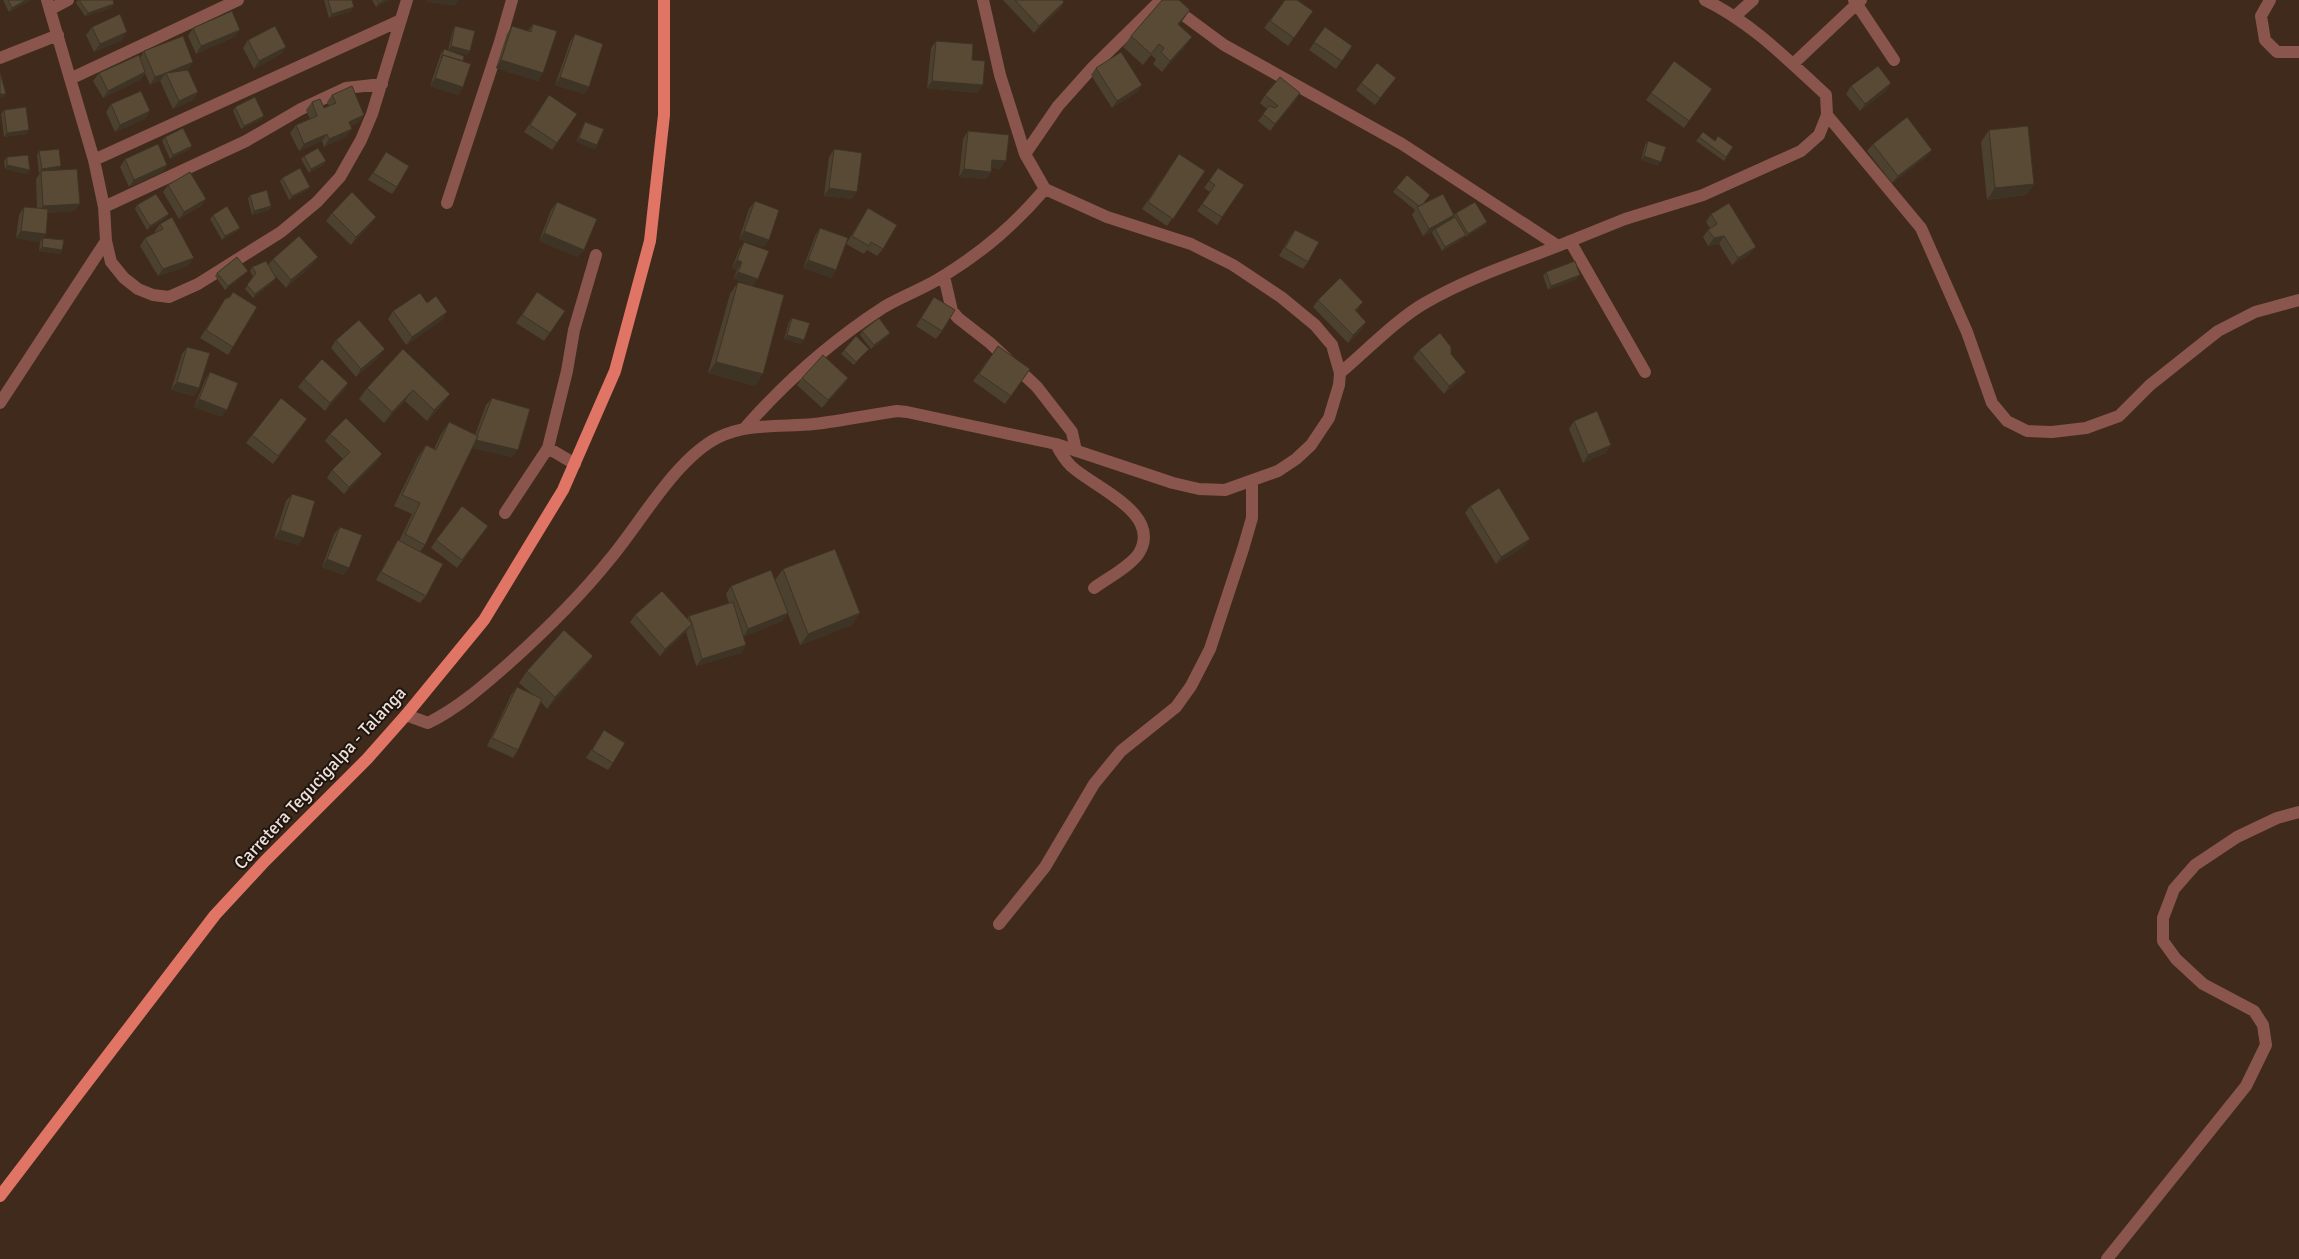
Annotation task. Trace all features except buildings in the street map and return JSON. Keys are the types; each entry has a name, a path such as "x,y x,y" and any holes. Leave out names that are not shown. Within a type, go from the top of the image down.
{"main road":[{"name":"Carretera Tegucigalpa - Talanga","path":"0,1196 215,915 265,861 367,759 406,715 484,620 563,490 615,371 650,241 664,115 664,0"}],"street":[{"path":"68,0 49,4 72,78 94,160 104,207 106,241 111,262 124,278 138,289 153,295 170,297 198,284 281,232 317,202 340,177 361,140 382,84 407,0"},
{"path":"72,78 238,0"},
{"path":"447,203 512,0"},
{"path":"406,715 428,723 451,712 490,680 557,621 610,559 681,468 701,448 719,437 744,429 816,424 897,411 935,417 1056,444 1173,483 1200,489 1225,490 1252,482 1278,471 1296,459 1311,445 1329,418 1339,385 1340,373 1332,345 1315,325 1280,296 1233,265 1191,244 1107,218 1045,188 1025,154 1000,75 983,0"},
{"path":"1025,154 1058,106 1092,68 1162,0 1224,44 1402,144 1564,244 1645,372"},
{"path":"1340,373 1402,319 1425,303 1472,280 1625,219 1703,195 1794,154 1819,135 1827,115 1826,96 1793,64 1734,17 1705,0"},
{"path":"1734,17 1753,0"},
{"path":"2270,0 2261,16 2265,40 2278,52 2299,52"},
{"path":"1793,64 1857,1 1894,60"},
{"path":"94,160 401,20"},
{"path":"0,58 58,35"},
{"path":"104,207 246,141 301,109 346,88 382,84"},
{"path":"1827,115 1921,228 1967,332 1992,403 2007,421 2026,430 2052,432 2086,428 2119,416 2150,386 2218,332 2255,312 2299,300"},
{"path":"744,429 760,411 825,350 885,307 944,276 990,243 1015,223 1045,188"},
{"path":"0,402 106,241"},
{"path":"505,513 548,448 567,371 574,330 596,255"},
{"path":"944,276 952,311 1037,387 1072,432 1076,451"},
{"path":"1056,444 1062,456 1072,466 1128,508 1140,520 1145,537 1139,554 1094,588"},
{"path":"548,448 575,464"},
{"path":"999,924 1045,867 1094,784 1121,751 1176,707 1191,686 1210,649 1243,549 1252,518 1252,482"},
{"path":"2107,1259 2246,1086 2266,1045 2263,1025 2254,1011 2203,984 2176,959 2163,941 2163,918 2174,889 2195,865 2237,837 2277,818 2299,812"}]}
